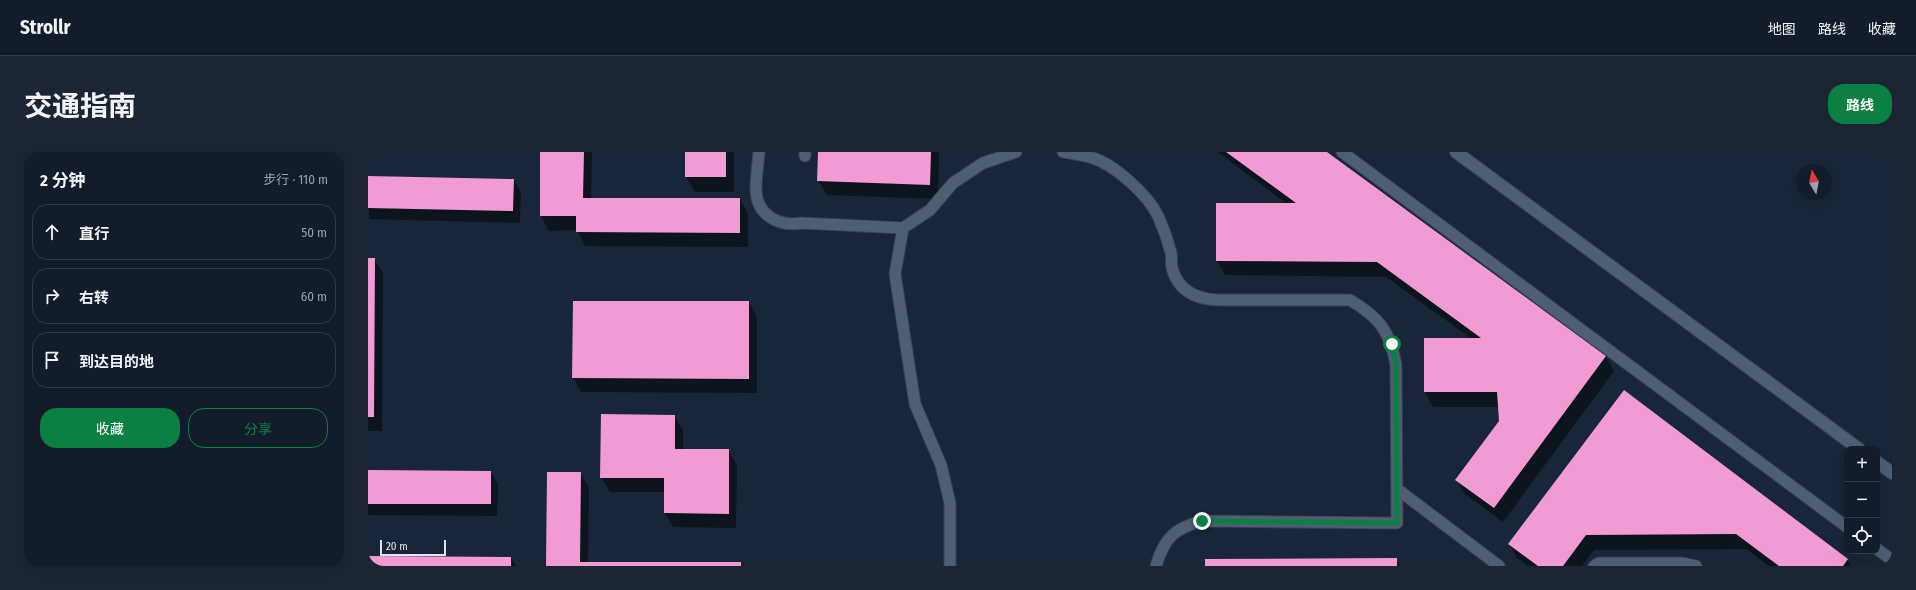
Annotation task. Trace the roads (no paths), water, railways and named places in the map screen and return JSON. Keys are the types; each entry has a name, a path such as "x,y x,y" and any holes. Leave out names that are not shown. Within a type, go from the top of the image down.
{"street":[{"path":"1456,152 1855,446"},
{"path":"1880,464 1892,473"}],"lane":[{"path":"759,152 756,189 762,210 770,218 780,223 790,225 801,223 903,228 930,210 953,183 983,163 1016,152"},
{"path":"1063,152 1094,158 1131,181 1158,215 1171,254 1172,267 1176,279 1183,289 1193,296 1205,300 1350,300 1368,311 1383,326 1392,344 1396,365 1397,523 1202,521 1185,526 1170,536 1160,550 1156,566"},
{"path":"1342,152 1844,525"},
{"path":"903,228 894,274 915,404 941,465 950,502 950,566"},
{"path":"1397,489 1499,566"},
{"path":"1880,551 1892,560"},
{"path":"1594,566 1599,563 1682,563 1696,566"}]}
